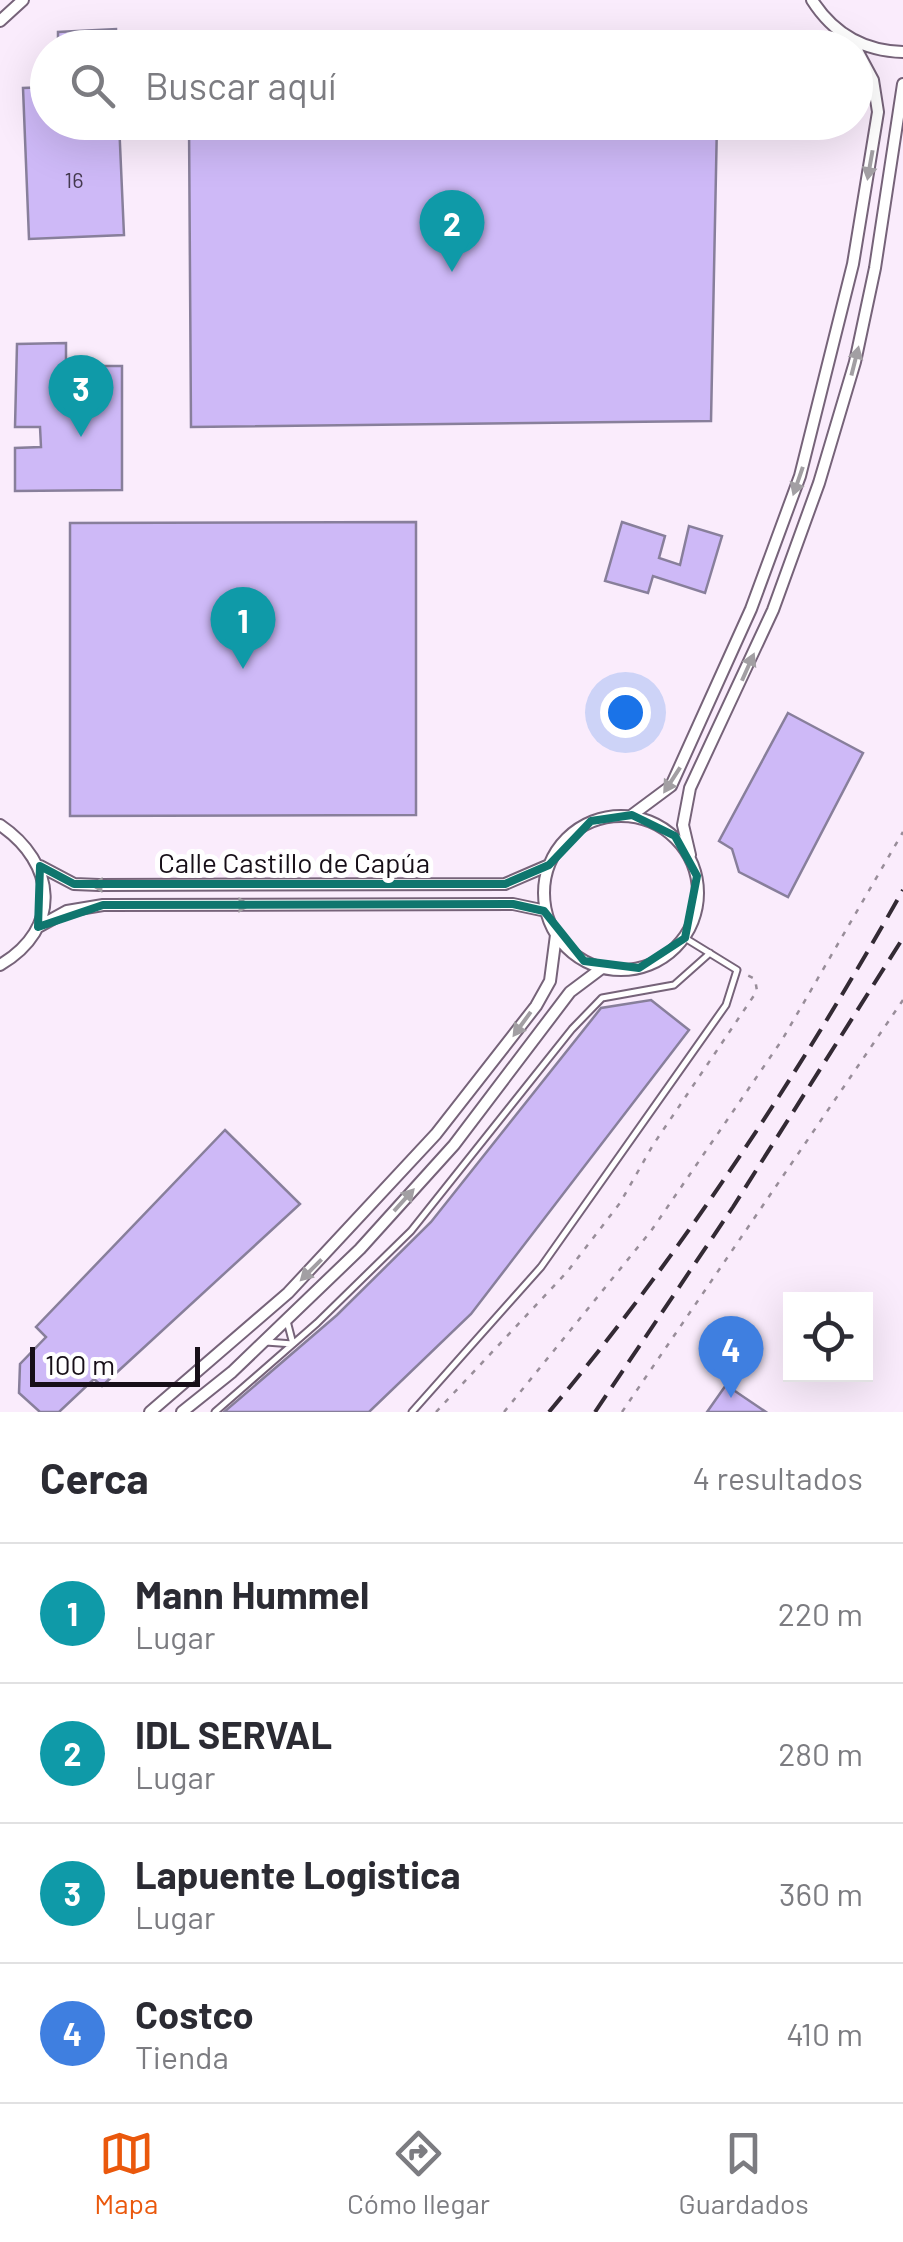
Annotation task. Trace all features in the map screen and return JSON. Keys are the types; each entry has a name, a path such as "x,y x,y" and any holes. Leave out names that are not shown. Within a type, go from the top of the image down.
{"street":[{"path":"0,21 23,0"},
{"path":"812,0 839,30"},
{"path":"873,48 903,52"},
{"path":"632,816 671,786 751,609 800,476 854,264 878,112 873,78"},
{"path":"690,855 675,836 655,822 611,816 582,826 558,847 548,865 546,912 556,935 568,950 602,968 639,968 656,962 685,938 699,897 684,826 690,788 773,610 819,483 855,362 875,268 903,84"},
{"path":"0,825 30,850 40,866 44,907 28,943 0,965"},
{"name":"Calle Castillo de Capúa","path":"40,866 74,884 176,885 505,884 548,865"},
{"name":"Calle Castillo de Capúa","path":"38,927 67,911 103,906 512,904 546,912"},
{"path":"150,1412 288,1293 436,1134 536,1006 550,980 556,935"},
{"path":"182,1412 264,1342 360,1249 454,1145 570,992 602,968"}],"lane":[{"path":"412,1412 541,1267 726,1005 737,970 685,938"},
{"path":"215,1412 411,1231 572,1029 602,998 674,985 710,954"},
{"path":"287,1320 293,1344"},
{"path":"264,1342 293,1344"}],"path":[{"path":"504,1412 651,1231 782,1040 903,832"},
{"path":"436,1412 567,1272 620,1203 653,1145 757,991 755,979 737,970"},
{"path":"622,1412 903,1000"}],"highlighted area":[{"path":"632,815 675,836 697,876 685,938 639,968 584,961 544,911 513,904 103,905 38,927 40,866 74,884 505,884 549,865 591,821"}],"building":[{"path":"23,88 30,88 30,140 120,140 124,235 29,239"},
{"path":"189,140 717,140 711,421 191,427"},
{"path":"66,343 66,366 122,366 122,490 15,491 15,448 41,447 40,427 15,427 17,344"},
{"path":"416,522 416,815 70,816 70,523"},
{"path":"622,522 665,536 659,558 680,565 689,526 722,536 705,593 653,576 648,593 605,581"},
{"path":"788,713 863,753 788,897 739,872 732,849 719,841"},
{"path":"651,1000 689,1030 471,1314 369,1412 224,1412 337,1315 431,1222 601,1008"},
{"path":"225,1130 300,1204 102,1386 94,1379 59,1412 40,1412 19,1393 20,1364 46,1337 36,1327"},
{"path":"726,1385 766,1412 707,1412"}],"railway":[{"path":"549,1412 646,1289 738,1159 903,890"},
{"path":"595,1412 733,1207 903,938"}],"place":[{"name":"IDL SERVAL","path":"452,272"},
{"name":"Lapuente Logistica","path":"81,437"},
{"name":"Mann Hummel","path":"243,669"},
{"name":"Costco","path":"731,1398"}]}
